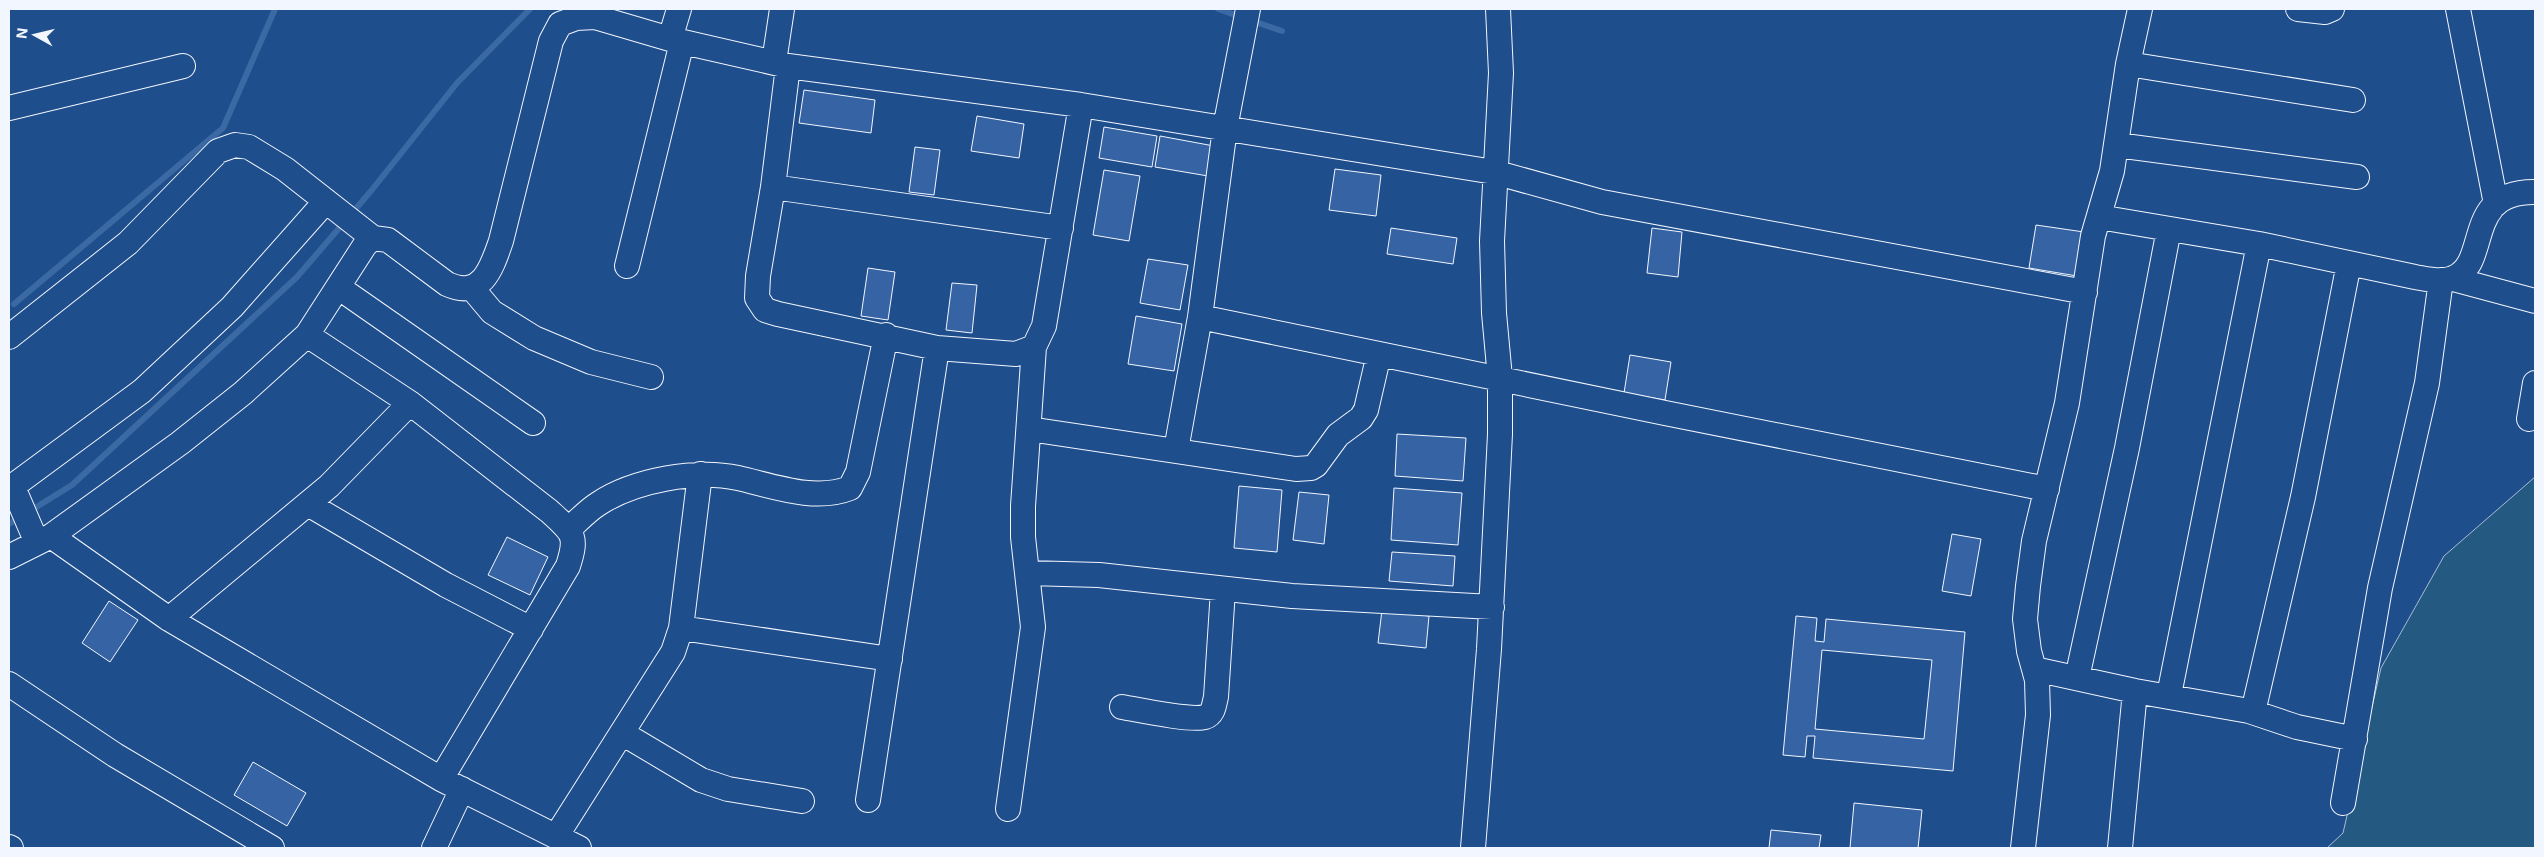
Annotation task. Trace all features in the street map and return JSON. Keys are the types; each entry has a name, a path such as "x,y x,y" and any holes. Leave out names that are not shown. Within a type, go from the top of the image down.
{"street":[{"path":"627,266 676,40 679,9"},
{"path":"782,9 781,64 773,187 758,276 757,298 765,310 937,348 1016,354 1034,347"},
{"path":"1473,848 1492,607 1500,434 1500,378 1493,286 1494,172 1501,73 1498,9"},
{"path":"2023,848 2038,715 2038,695 2026,636 2025,619 2034,541 2067,404 2093,236 2107,194 2117,145 2128,64 2140,9"},
{"path":"2298,9 2325,12 2332,9"},
{"path":"2458,9 2496,204"},
{"path":"9,337 128,243 218,151 234,145 249,147 285,169 364,231 388,240 447,284 458,289 472,288 481,282 492,268 501,241 551,41 560,24 597,13 676,40 781,64 1081,105 1494,172 1602,202 2085,292"},
{"path":"1176,450 1200,317 1225,128 1245,20"},
{"path":"2128,64 2353,100"},
{"path":"9,108 183,66"},
{"path":"1008,809 1033,627 1023,537 1023,506 1034,347 1044,326 1081,105"},
{"path":"2117,145 2357,177"},
{"path":"773,187 1061,228"},
{"path":"2447,279 2466,269 2481,226 2496,204 2508,196 2535,192"},
{"path":"329,204 232,307 142,391 14,492 40,536 169,619 452,784 557,835 579,848"},
{"path":"2099,217 2447,279 2535,300"},
{"path":"2077,678 2127,448 2169,229"},
{"path":"9,557 180,443 243,393 307,335 365,245 364,231"},
{"path":"2169,695 2259,244"},
{"path":"2253,712 2305,488 2350,263"},
{"path":"2343,803 2381,580 2414,447 2447,279"},
{"path":"338,286 532,423"},
{"path":"472,288 492,312 534,338 591,362 651,377"},
{"path":"1200,317 2047,489"},
{"path":"307,335 410,403 550,512 569,529 575,545 568,566 531,629 452,784 434,848"},
{"path":"569,529 598,504 668,478 700,474 736,478 776,488 821,493 837,493 850,488 858,472 886,336"},
{"path":"868,800 937,348"},
{"path":"1029,429 1296,469 1311,468 1322,460 1338,435 1361,418 1366,410 1379,354"},
{"path":"2529,419 2535,384"},
{"path":"169,619 329,486 410,403"},
{"path":"557,835 673,652 680,628 700,474"},
{"path":"308,504 446,585 531,629"},
{"path":"1028,573 1099,574 1223,590 1492,607"},
{"path":"1122,707 1192,717 1206,717 1213,711 1216,697 1223,590"},
{"path":"680,628 890,659"},
{"path":"2034,668 2135,691 2169,695 2253,712 2297,727 2355,739"},
{"path":"9,684 115,755 272,848"},
{"path":"2120,848 2135,691"},
{"path":"622,733 701,780 728,789 802,801"}],"shaded area":[{"path":"2535,477 2535,848 2327,848 2343,833 2381,668 2444,556"}],"building":[{"path":"804,90 875,100 871,133 799,123"},
{"path":"977,116 1024,124 1019,158 971,151"},
{"path":"1104,127 1157,136 1152,167 1099,158"},
{"path":"1160,136 1214,146 1208,176 1155,167"},
{"path":"915,147 940,150 934,195 909,192"},
{"path":"1335,169 1381,175 1376,216 1329,210"},
{"path":"1104,170 1140,176 1129,241 1093,235"},
{"path":"2036,225 2084,232 2077,276 2029,268"},
{"path":"1391,228 1457,238 1453,264 1387,254"},
{"path":"1652,228 1682,232 1678,277 1647,273"},
{"path":"1148,259 1188,265 1180,310 1140,303"},
{"path":"868,268 895,272 888,320 861,316"},
{"path":"952,283 977,285 972,333 946,330"},
{"path":"1136,316 1182,324 1174,371 1128,364"},
{"path":"1630,355 1671,362 1665,400 1624,393"},
{"path":"1397,434 1466,438 1463,481 1395,476"},
{"path":"1239,486 1282,490 1277,552 1234,548"},
{"path":"1394,488 1462,493 1458,545 1391,540"},
{"path":"1299,492 1329,495 1324,544 1293,540"},
{"path":"1952,534 1981,539 1971,596 1942,591"},
{"path":"507,537 548,557 530,595 488,575"},
{"path":"1392,552 1455,556 1453,586 1389,581"},
{"path":"109,601 138,620 110,662 82,643"},
{"path":"1382,610 1429,616 1426,648 1378,643"},
{"path":"1796,616 1817,618 1815,641 1824,642 1826,619 1965,632 1953,771 1813,758 1815,736 1807,736 1805,757 1783,755","holes":["1822,650 1932,660 1924,739 1815,729"]},
{"path":"253,762 306,793 287,826 234,795"},
{"path":"1854,803 1922,810 1918,848 1850,848"},
{"path":"1771,830 1821,835 1819,848 1769,848"}],"waterway":[{"path":"14,304 223,128 275,9"},
{"path":"9,524 72,485 297,277 371,191 457,83 530,9"},
{"path":"1218,9 1282,31"}]}
